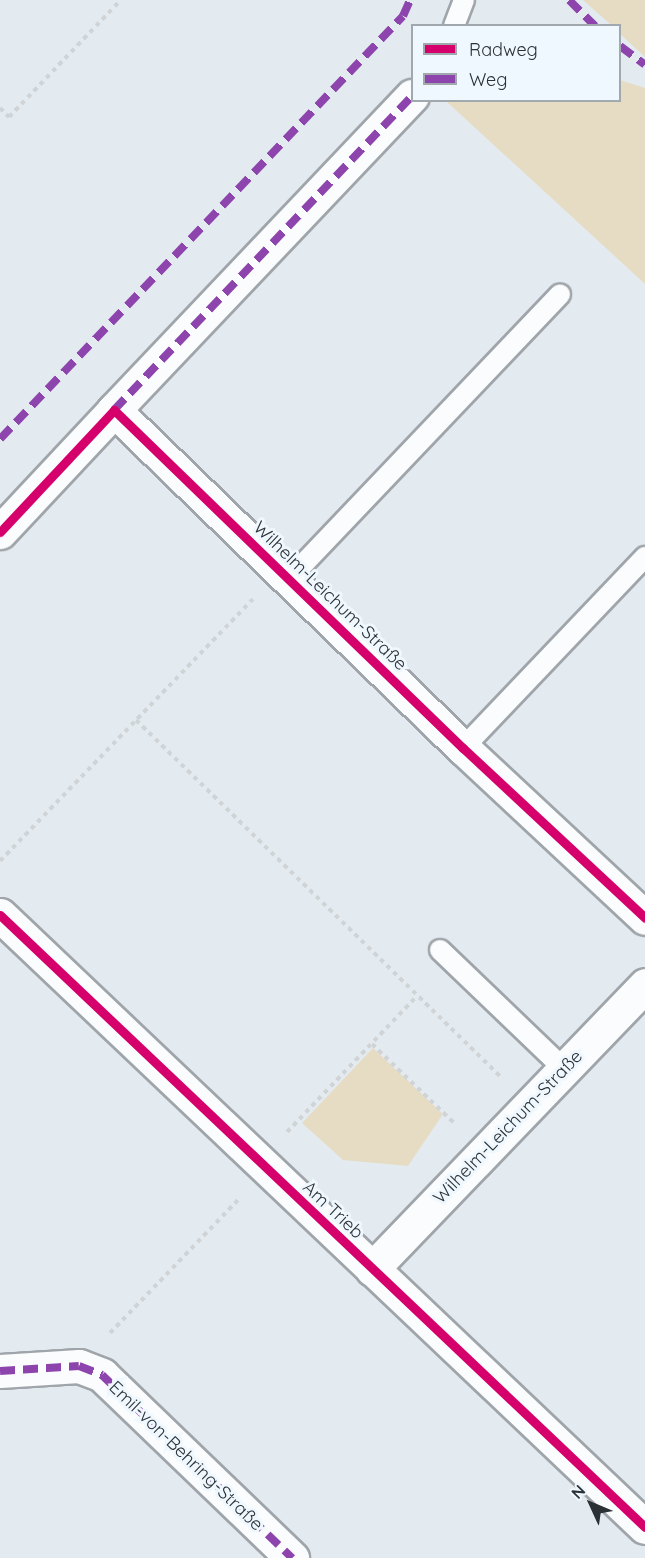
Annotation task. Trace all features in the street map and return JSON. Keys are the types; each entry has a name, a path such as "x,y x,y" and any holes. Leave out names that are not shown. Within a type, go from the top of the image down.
{"street":[{"path":"0,532 411,97"},
{"name":"Wilhelm-Leichum-Straße","path":"114,411 463,748 645,918"},
{"name":"Am Trieb","path":"0,915 645,1527"},
{"name":"Wilhelm-Leichum-Straße","path":"372,1269 645,985"},
{"name":"Emil-von-Behring-Straße","path":"0,1371 78,1366 102,1375 292,1558"}],"lane":[{"path":"455,24 464,0"},
{"path":"285,575 560,294"},
{"path":"463,748 645,557"},
{"path":"440,950 564,1069"}],"path":[{"path":"0,108 9,117 121,0"},
{"path":"0,861 136,720 285,575"},
{"path":"136,720 530,1104"},
{"path":"284,1135 417,996"},
{"path":"372,1044 484,1152"},
{"path":"78,1366 267,1170"}],"shaded area":[{"path":"583,0 645,0 645,57 621,35 621,24 610,24"},
{"path":"621,80 645,88 645,284 447,102 621,102"},
{"path":"373,1048 443,1114 408,1166 343,1160 302,1123"}],"marked path":[{"path":"0,439 403,16 410,0"},
{"path":"569,0 593,24"},
{"path":"621,47 645,65"},
{"path":"114,410 411,97"},
{"path":"0,1371 79,1366 102,1375 292,1558"}],"cycle path":[{"path":"0,532 114,410 463,748 645,918"},
{"path":"0,915 645,1527"}]}
